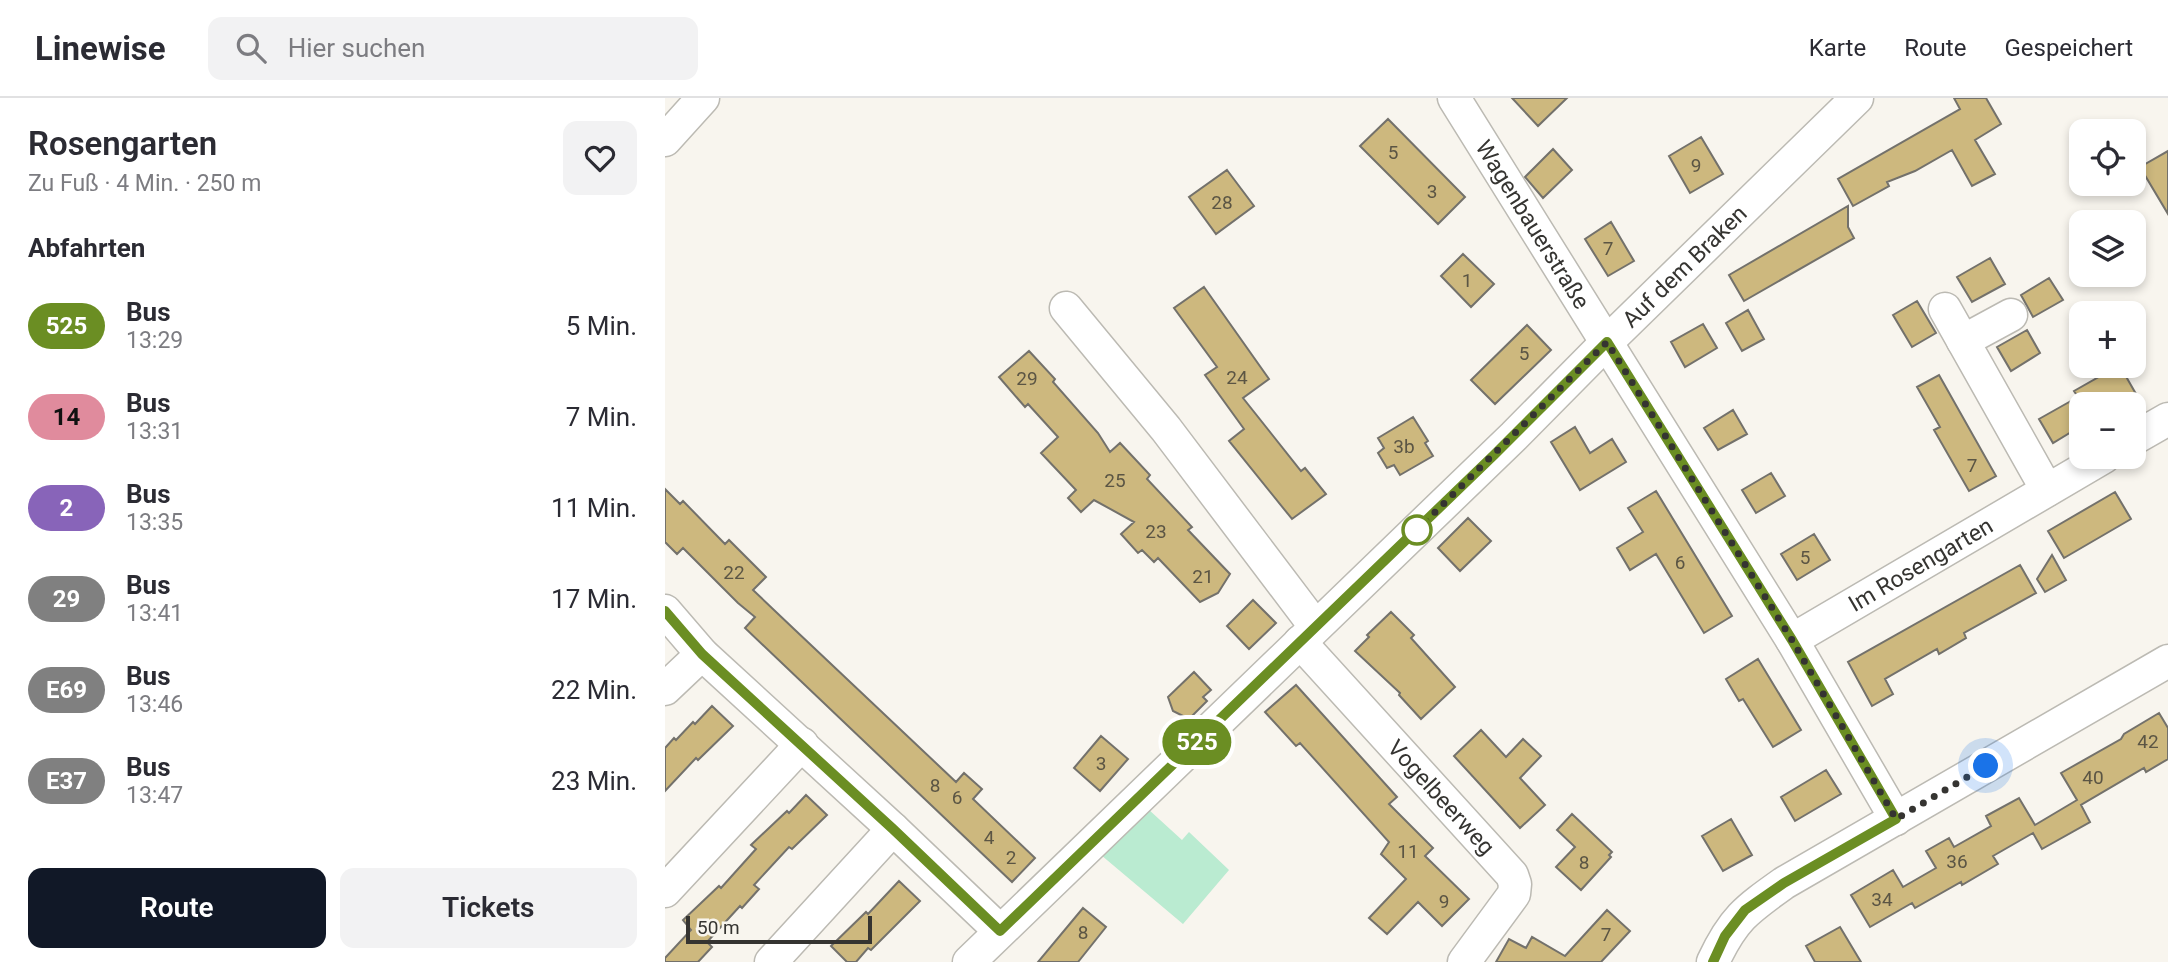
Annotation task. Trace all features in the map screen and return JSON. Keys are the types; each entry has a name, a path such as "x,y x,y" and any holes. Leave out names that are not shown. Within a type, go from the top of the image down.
{"street":[{"path":"665,140 703,98"},
{"name":"Auf dem Braken","path":"969,962 1504,445 1857,98"},
{"name":"Wagenbauerstraße","path":"1459,100 1607,342"},
{"name":"Vogelbeerweg","path":"1066,308 1166,429 1308,634 1512,875 1514,894 1464,962"},
{"path":"1945,309 2047,490"},
{"path":"1963,341 2011,315"},
{"path":"1607,342 1792,640 1896,819"},
{"path":"2146,432 2168,419"},
{"name":"Im Rosengarten","path":"1792,640 2083,469"},
{"path":"665,611 702,654 802,744 1000,931"},
{"path":"665,689 702,654"},
{"path":"1713,962 1725,936 1745,910 1784,883 2168,661"},
{"path":"665,891 802,744"},
{"path":"771,962 893,829"}],"green space":[{"path":"1148,809 1182,840 1189,832 1229,870 1183,924 1101,855"}],"building":[{"path":"1512,98 1567,98 1538,126"},
{"path":"1954,98 1986,98 2001,124 1975,140 1995,174 1972,186 1952,150 1915,171 1887,182 1889,186 1853,206 1838,179 1960,109"},
{"path":"1388,119 1465,197 1438,224 1360,146"},
{"path":"1701,137 1723,174 1690,193 1669,156"},
{"path":"1553,149 1572,170 1543,198 1525,177"},
{"path":"2168,151 2168,214 2146,177 2146,164"},
{"path":"1227,170 1254,206 1216,234 1189,197"},
{"path":"1848,206 1848,227 1854,238 1744,301 1729,275"},
{"path":"1611,222 1634,261 1608,276 1585,239"},
{"path":"1463,254 1494,284 1471,307 1441,276"},
{"path":"1990,258 2005,284 1972,302 1957,277"},
{"path":"2049,278 2063,300 2033,317 2021,295"},
{"path":"1204,287 1269,379 1243,398 1301,471 1305,468 1326,494 1292,519 1229,441 1244,429 1205,375 1217,367 1174,308"},
{"path":"1917,301 1936,333 1912,347 1893,315"},
{"path":"1748,310 1764,339 1742,351 1726,323"},
{"path":"1703,324 1717,348 1685,367 1671,342"},
{"path":"1527,325 1551,350 1495,404 1471,380"},
{"path":"2027,330 2040,353 2011,371 1997,347"},
{"path":"1029,351 1055,379 1053,382 1098,433 1110,452 1120,443 1150,475 1147,479 1192,527 1188,530 1230,574 1218,593 1200,602 1158,558 1154,562 1142,550 1138,553 1121,534 1134,522 1094,500 1081,512 1068,498 1076,490 1041,453 1058,437 1028,404 1025,407 999,377"},
{"path":"1939,375 1996,476 1969,491 1934,430 1940,427 1917,387"},
{"path":"2097,378 2127,378 2135,392 2075,392"},
{"path":"2069,402 2069,433 2053,443 2039,419"},
{"path":"1733,410 1747,434 1718,450 1704,428"},
{"path":"1413,417 1428,441 1425,443 1433,456 1400,475 1394,465 1387,468 1378,453 1384,448 1378,438"},
{"path":"1575,427 1590,453 1612,439 1626,462 1580,490 1551,442"},
{"path":"1771,473 1785,496 1756,513 1742,490"},
{"path":"665,489 680,504 683,501 725,544 729,540 766,577 753,590 794,629 956,782 964,773 982,789 973,799 1035,858 1012,882 745,628 755,617 683,548 677,554 665,542"},
{"path":"1656,491 1732,616 1704,633 1656,554 1630,570 1617,548 1643,532 1628,508"},
{"path":"2115,492 2131,519 2064,558 2048,531"},
{"path":"1468,518 1491,541 1460,571 1438,548"},
{"path":"1814,534 1830,560 1797,580 1781,554"},
{"path":"2052,555 2066,580 2045,592 2037,579"},
{"path":"2020,565 2036,593 1964,633 1966,638 1939,654 1937,649 1885,679 1893,694 1872,706 1848,662"},
{"path":"1253,600 1276,623 1249,649 1227,626"},
{"path":"1391,612 1414,635 1411,638 1455,687 1421,719 1400,693 1355,651"},
{"path":"1758,659 1801,730 1773,747 1743,699 1739,701 1726,679"},
{"path":"1194,672 1211,690 1203,697 1207,701 1189,719 1173,711 1168,697"},
{"path":"1296,685 1397,797 1389,804 1433,848 1425,856 1469,899 1442,926 1418,902 1387,934 1369,918 1406,879 1381,854 1389,842 1300,743 1296,746 1265,712"},
{"path":"712,706 733,726 698,760 696,758 665,791 665,748"},
{"path":"2159,713 2168,728 2168,759 2146,772 2144,768 2081,805 2090,822 2042,849 2033,833 1993,856 1998,864 1962,885 1961,882 1915,908 1912,903 1870,927 1851,895 1893,870 1903,887 1936,868 1926,851 1949,838 1954,847 1991,826 1986,816 2019,798 2035,825 2077,800 2061,773 2121,739 2124,734"},
{"path":"1481,730 1506,757 1523,739 1541,756 1520,778 1545,805 1520,828 1454,756"},
{"path":"1101,736 1128,759 1100,791 1074,768"},
{"path":"1826,770 1841,794 1795,821 1781,797"},
{"path":"806,795 827,815 792,849 789,847 754,885 759,889 707,942 712,947 698,962 665,962 665,958 691,930 683,920 719,886 721,888 756,849 751,845"},
{"path":"1572,814 1612,852 1609,855 1611,857 1581,890 1556,867 1575,847 1557,830"},
{"path":"1731,819 1752,855 1723,871 1702,836"},
{"path":"899,881 920,901 871,950 868,948 856,962 847,962 831,946 866,912 868,914"},
{"path":"1083,908 1106,927 1078,962 1038,962"},
{"path":"1607,910 1630,931 1601,962 1496,962 1509,939 1526,948 1532,937 1565,956"},
{"path":"1840,927 1861,962 1815,962 1806,946"}],"bus line":[{"name":"525","path":"665,611 702,654 802,744 1000,931 1417,530 1607,342 1792,640 1896,819 1784,883 1745,910 1725,936 1713,962"}],"route":[{"path":"1417,530 1607,342 1792,640 1896,819 1986,766"}]}
